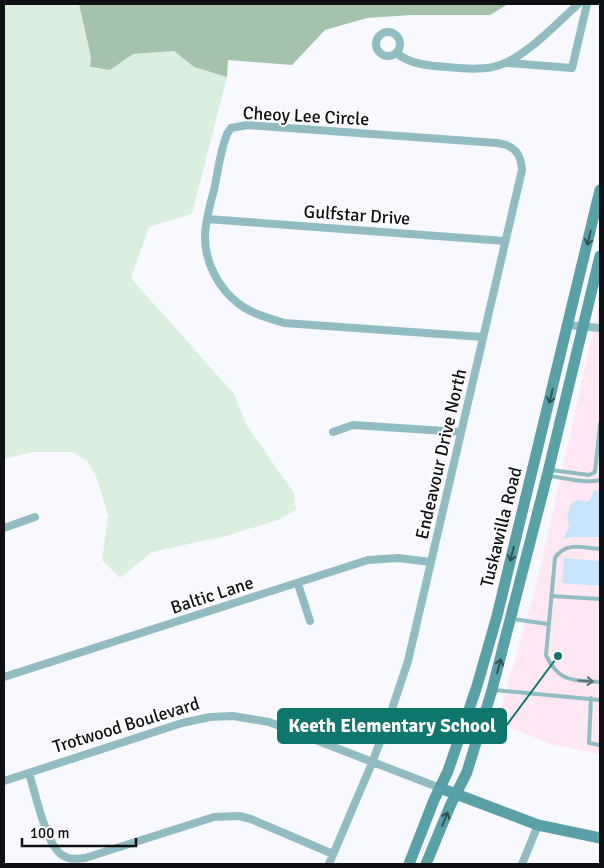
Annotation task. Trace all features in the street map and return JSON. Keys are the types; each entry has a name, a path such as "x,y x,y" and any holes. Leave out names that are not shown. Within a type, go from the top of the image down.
{"main road":[{"name":"Tuskawilla Road","path":"409,864 448,771 477,686 497,616 600,190"},
{"name":"Tuskawilla Road","path":"426,864 450,806 467,772 492,690 548,473 600,256"},
{"path":"497,616 511,618"},
{"path":"477,686 492,690"},
{"name":"Trotwood Boulevard","path":"440,788 538,825 567,833 600,838"}],"street":[{"path":"396,53 407,60 432,66 480,68 499,66 515,58 578,4"},
{"path":"505,63 572,68 587,4"},
{"name":"Cheoy Lee Circle","path":"483,337 284,323 257,314 238,304 220,284 211,268 206,251 205,234 207,219 224,141 231,128 239,126 498,143 508,144 516,150"},
{"name":"Endeavour Drive North","path":"329,864 372,762 408,661 522,170 521,160 516,150"},
{"name":"Gulfstar Drive","path":"207,219 505,241"},
{"path":"568,325 600,328"},
{"path":"333,432 353,425 461,432"},
{"path":"4,528 35,517"},
{"name":"Baltic Lane","path":"4,678 368,560 398,558 431,562"},
{"path":"298,584 310,622"},
{"name":"Trotwood Boulevard","path":"4,781 182,723 210,717 233,716 269,722 440,788"},
{"path":"29,773 49,839 56,850 63,856 74,859 85,858 214,817 228,815 251,819 333,854"},
{"path":"522,864 538,825"}],"lane":[{"path":"548,473 589,475 595,472 600,424"},
{"path":"548,473 575,480 600,480"},
{"path":"600,549 566,547 559,551 555,558 546,655 552,668 568,680 600,682"},
{"path":"551,596 600,599"},
{"path":"511,618 548,624"},
{"path":"492,690 600,700"},
{"path":"591,698 589,743 600,745"}],"shaded area":[{"path":"600,300 600,754 556,746 497,723 536,585"}],"green space":[{"path":"4,4 79,4 91,57 90,68 110,70 133,54 174,51 194,67 227,77 192,214 149,227 131,278 234,394 247,426 294,493 296,510 278,520 226,536 152,552 120,578 102,560 108,515 96,476 87,461 72,452 33,452 4,459"},
{"path":"79,4 508,4 490,15 412,15 367,18 325,30 292,65 228,60 227,77 194,67 174,51 133,54 110,70 90,67 91,57"}],"water":[{"path":"594,491 600,491 600,537 563,539 569,527 567,517 571,504 577,500 587,502"},
{"path":"564,558 600,561 600,586 562,583"}],"place":[{"name":"Keeth Elementary School","path":"558,656"}]}
